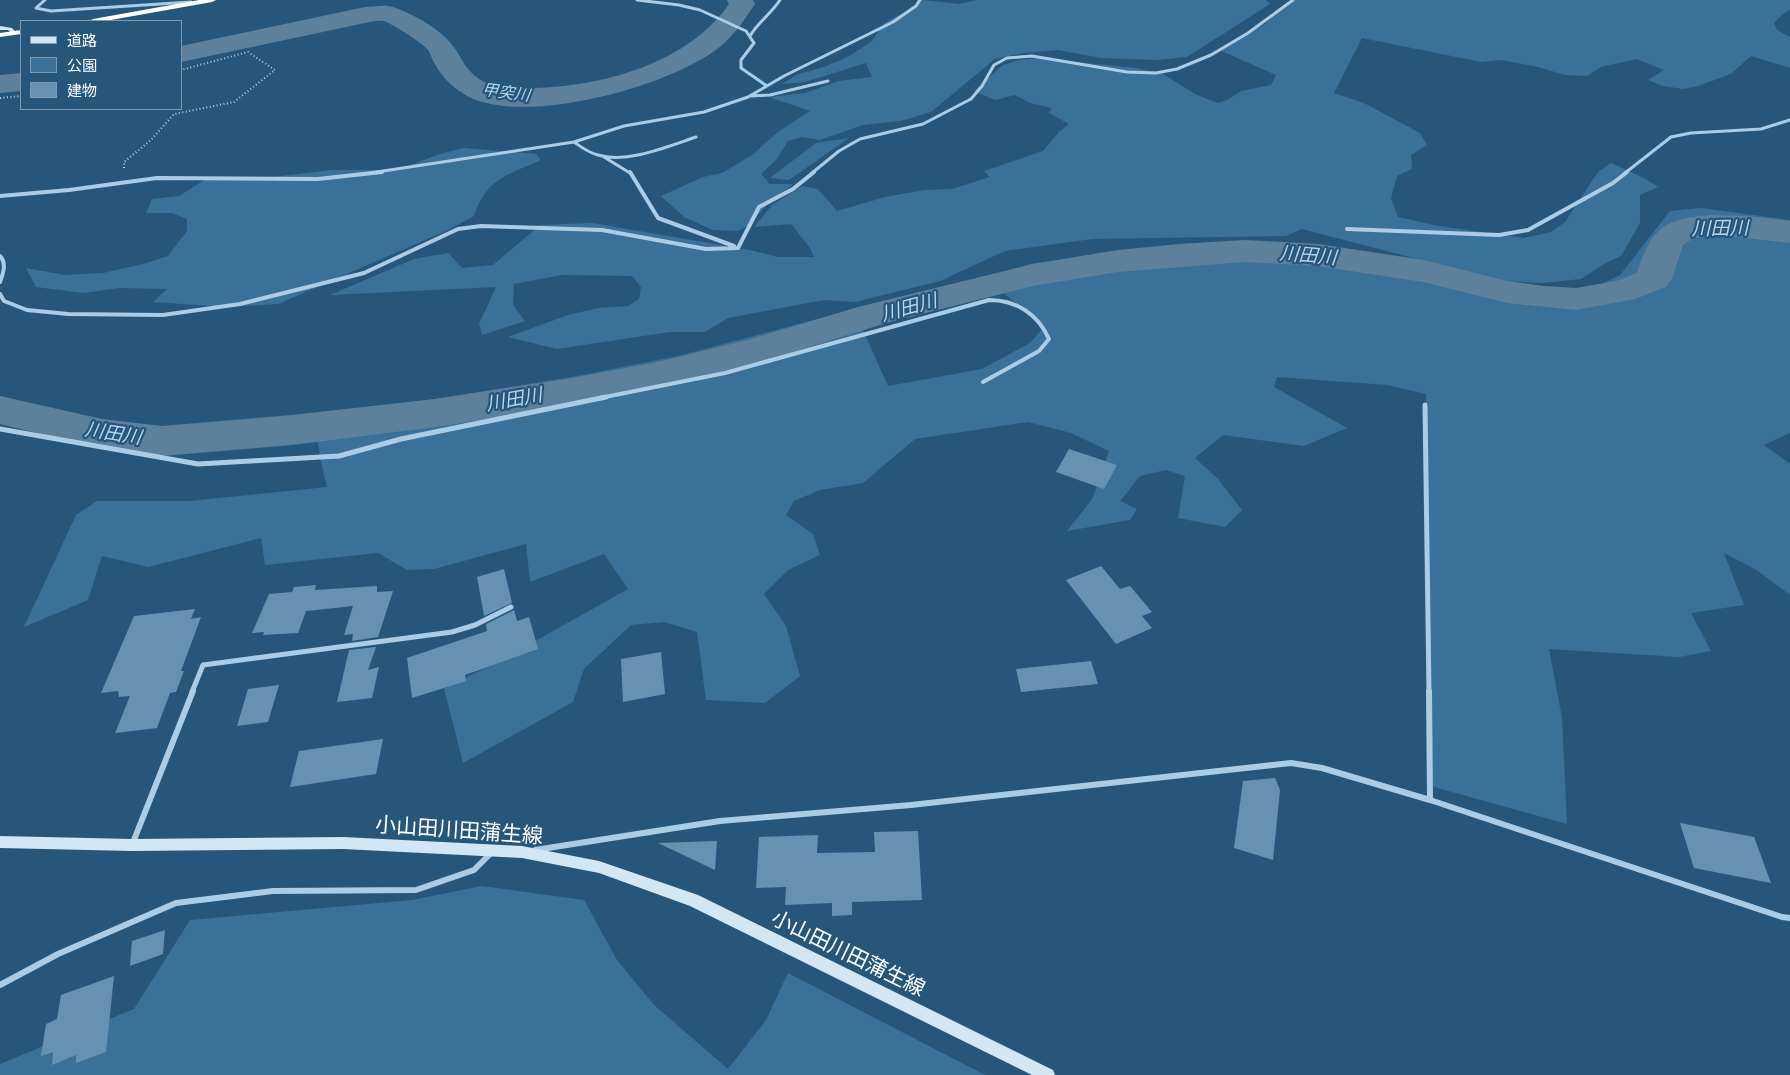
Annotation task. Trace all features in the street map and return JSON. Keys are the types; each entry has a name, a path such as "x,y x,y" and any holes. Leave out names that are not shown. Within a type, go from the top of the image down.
{"highway":[{"path":"99,20 208,1"},
{"path":"0,35 18,33"}],"main road":[{"path":"0,28 10,29 18,33"},
{"name":"小山田川田蒲生線","path":"0,842 132,845 343,843 522,852 599,867 693,900 1048,1075"}],"street":[{"path":"45,0 36,8 50,10 208,1"},
{"path":"637,0 679,5 700,10 746,31 754,43 741,60 742,68 767,86"},
{"path":"750,36 756,24 772,13 780,0"},
{"path":"0,196 69,190 123,181 157,178 318,179 400,170 574,142 624,126 704,112 748,97 893,22 916,6 920,0"},
{"path":"738,248 760,207 793,189 839,151 860,139 923,124 970,99 982,86 994,65 1006,58 1032,56 1127,72 1156,73 1177,68 1211,55 1248,33 1293,0"},
{"path":"748,97 770,95 828,81"},
{"path":"1346,229 1498,235 1528,230 1613,184 1671,137 1691,133 1761,128 1790,120"},
{"path":"604,157 625,157 696,137"},
{"path":"574,142 588,152 604,157 629,171 658,218 738,248"},
{"path":"0,294 4,301 27,310 68,314 163,315 240,304 364,272 458,229 481,226 602,230 706,249 738,248"},
{"path":"0,256 3,259 4,270 0,282"},
{"path":"0,429 198,464 339,456 401,439 725,373 989,300 1000,299 1021,307 1046,328 1049,340 1039,350 983,382"},
{"path":"1425,405 1430,800"},
{"path":"132,845 203,664 452,632 475,625 510,607"},
{"path":"522,852 720,821 911,805 1291,763 1322,768 1430,800 1782,918 1790,918"},
{"path":"0,985 58,954 176,903 273,891 416,890 474,870 494,850"}],"path":[{"path":"123,181 124,162 142,150 158,135 174,114 234,102 276,70 248,52 182,70"},
{"path":"0,98 20,96"}],"green space":[{"path":"922,0 959,4 977,0 1266,0 1270,4 1187,57 1157,60 1100,58 1058,50 1023,53 995,59 931,112 901,121 863,125 820,140 802,137 788,141 776,160 761,174 770,184 793,184 767,205 749,225 738,231 713,230 684,217 661,196 703,177 722,173 752,155 778,132 810,111 769,97 805,93 839,81 872,77 866,63 805,82 782,84 798,74 824,67 848,57 872,41 884,23 909,10"},
{"path":"1291,0 1790,0 1790,10 1774,23 1777,30 1790,37 1790,68 1751,56 1731,74 1698,86 1683,89 1663,86 1648,80 1664,70 1637,59 1601,67 1587,76 1565,75 1538,67 1502,60 1481,62 1362,38 1334,93 1364,103 1420,133 1427,145 1411,155 1412,169 1397,176 1391,198 1398,217 1438,226 1524,238 1551,232 1565,222 1598,172 1611,163 1644,178 1658,187 1640,195 1640,223 1621,256 1602,265 1581,279 1543,283 1502,281 1302,229 1286,236 1092,239 1005,251 940,281 855,302 824,300 728,318 705,332 670,332 557,349 508,337 568,315 598,308 628,306 639,299 641,287 632,276 562,275 514,284 513,305 525,321 482,335 479,324 496,287 330,295 414,259 448,253 462,268 493,265 540,225 592,223 750,250 778,257 814,257 810,248 791,224 754,227 772,205 802,186 818,189 837,211 885,197 924,190 952,189 990,177 984,171 1043,151 1059,132 1069,124 1049,113 1052,108 1030,103 1015,95 995,100 974,91 1003,65 1019,60 1037,58 1136,68 1161,73 1197,95 1218,103 1227,100 1241,91 1271,85 1276,75 1219,50 1265,24"},
{"path":"849,138 789,180 770,178 816,143"},
{"path":"464,148 536,154 541,160 499,180 485,194 474,216 448,230 278,304 225,307 153,302 167,289 120,288 83,293 36,287 26,268 65,275 103,273 168,256 187,231 187,219 172,213 146,213 152,199 179,196 209,177 272,177 332,170 397,170 440,154"},
{"path":"1701,208 1790,220 1790,433 1764,445 1790,464 1790,595 1758,571 1724,553 1744,605 1691,613 1711,651 1679,657 1549,649 1562,718 1567,824 1427,785 1426,394 1387,385 1277,377 1274,387 1347,428 1304,446 1223,435 1195,458 1218,479 1242,510 1225,527 1178,518 1185,476 1166,470 1140,476 1120,501 1137,509 1130,520 1067,531 1093,498 1109,451 1071,433 1028,422 915,439 863,483 820,490 794,501 786,515 813,534 820,555 788,570 764,594 786,626 800,676 765,703 706,700 697,632 664,622 631,625 584,669 573,702 463,763 444,688 496,663 628,589 604,554 530,582 526,544 434,569 407,570 378,553 265,565 261,538 148,567 102,556 88,600 24,627 76,515 97,501 190,501 327,487 320,458 315,418 572,377 678,356 829,316 862,328 888,386 982,369 1030,343 1043,328 986,277 1035,263 1081,259 1203,260 1295,247 1319,247 1528,289 1593,288 1620,275 1670,211"},
{"path":"482,886 584,900 617,960 654,1005 728,1069 766,1020 788,973 985,1075 0,1075 0,1064 134,1009 190,920 412,900"}],"building":[{"path":"1069,449 1117,465 1104,489 1056,472"},
{"path":"1101,566 1120,589 1130,586 1152,612 1142,616 1152,628 1116,644 1066,580"},
{"path":"504,569 512,603 484,616 477,577"},
{"path":"316,585 315,590 377,586 377,592 393,591 378,637 352,641 353,634 344,635 353,606 306,611 298,633 263,635 264,632 252,633 269,594 292,592 294,587"},
{"path":"195,609 191,619 201,617 181,671 184,671 176,692 170,693 157,728 115,733 130,696 119,697 118,691 101,693 134,616"},
{"path":"514,610 517,621 529,617 538,649 465,675 466,681 412,698 407,658 487,631 486,624"},
{"path":"376,647 368,670 379,667 372,698 337,702 349,650"},
{"path":"661,652 665,694 623,702 621,659"},
{"path":"1091,661 1098,684 1021,692 1016,669"},
{"path":"279,685 268,722 237,726 248,689"},
{"path":"383,739 376,774 290,787 299,751"},
{"path":"1275,778 1280,790 1273,860 1234,848 1243,781"},
{"path":"1680,823 1754,837 1771,883 1694,868"},
{"path":"918,831 922,900 852,902 852,915 832,916 832,903 785,905 786,887 756,888 759,837 818,835 817,853 875,852 874,832"},
{"path":"717,841 715,870 658,843"},
{"path":"165,930 163,954 130,966 132,941"},
{"path":"114,976 106,1052 76,1063 76,1055 52,1065 53,1052 41,1056 46,1024 57,1019 61,995"}],"waterway":[{"name":"甲突川","path":"182,54 365,15 385,14 401,20 436,43 441,48 450,66 464,81 477,90 486,94 501,96 547,96 611,86 644,76 676,63 704,46 727,27 742,4 740,0"},
{"name":"甲突川","path":"0,84 20,82"},
{"name":"川田川","path":"0,410 102,434 162,441 292,430 435,413 567,393 658,375 760,349 872,315 1033,275 1118,261 1245,251 1318,255 1424,271 1507,292 1576,299 1622,291 1653,279 1666,245 1672,236 1681,230 1694,227 1728,226 1790,232"}]}
